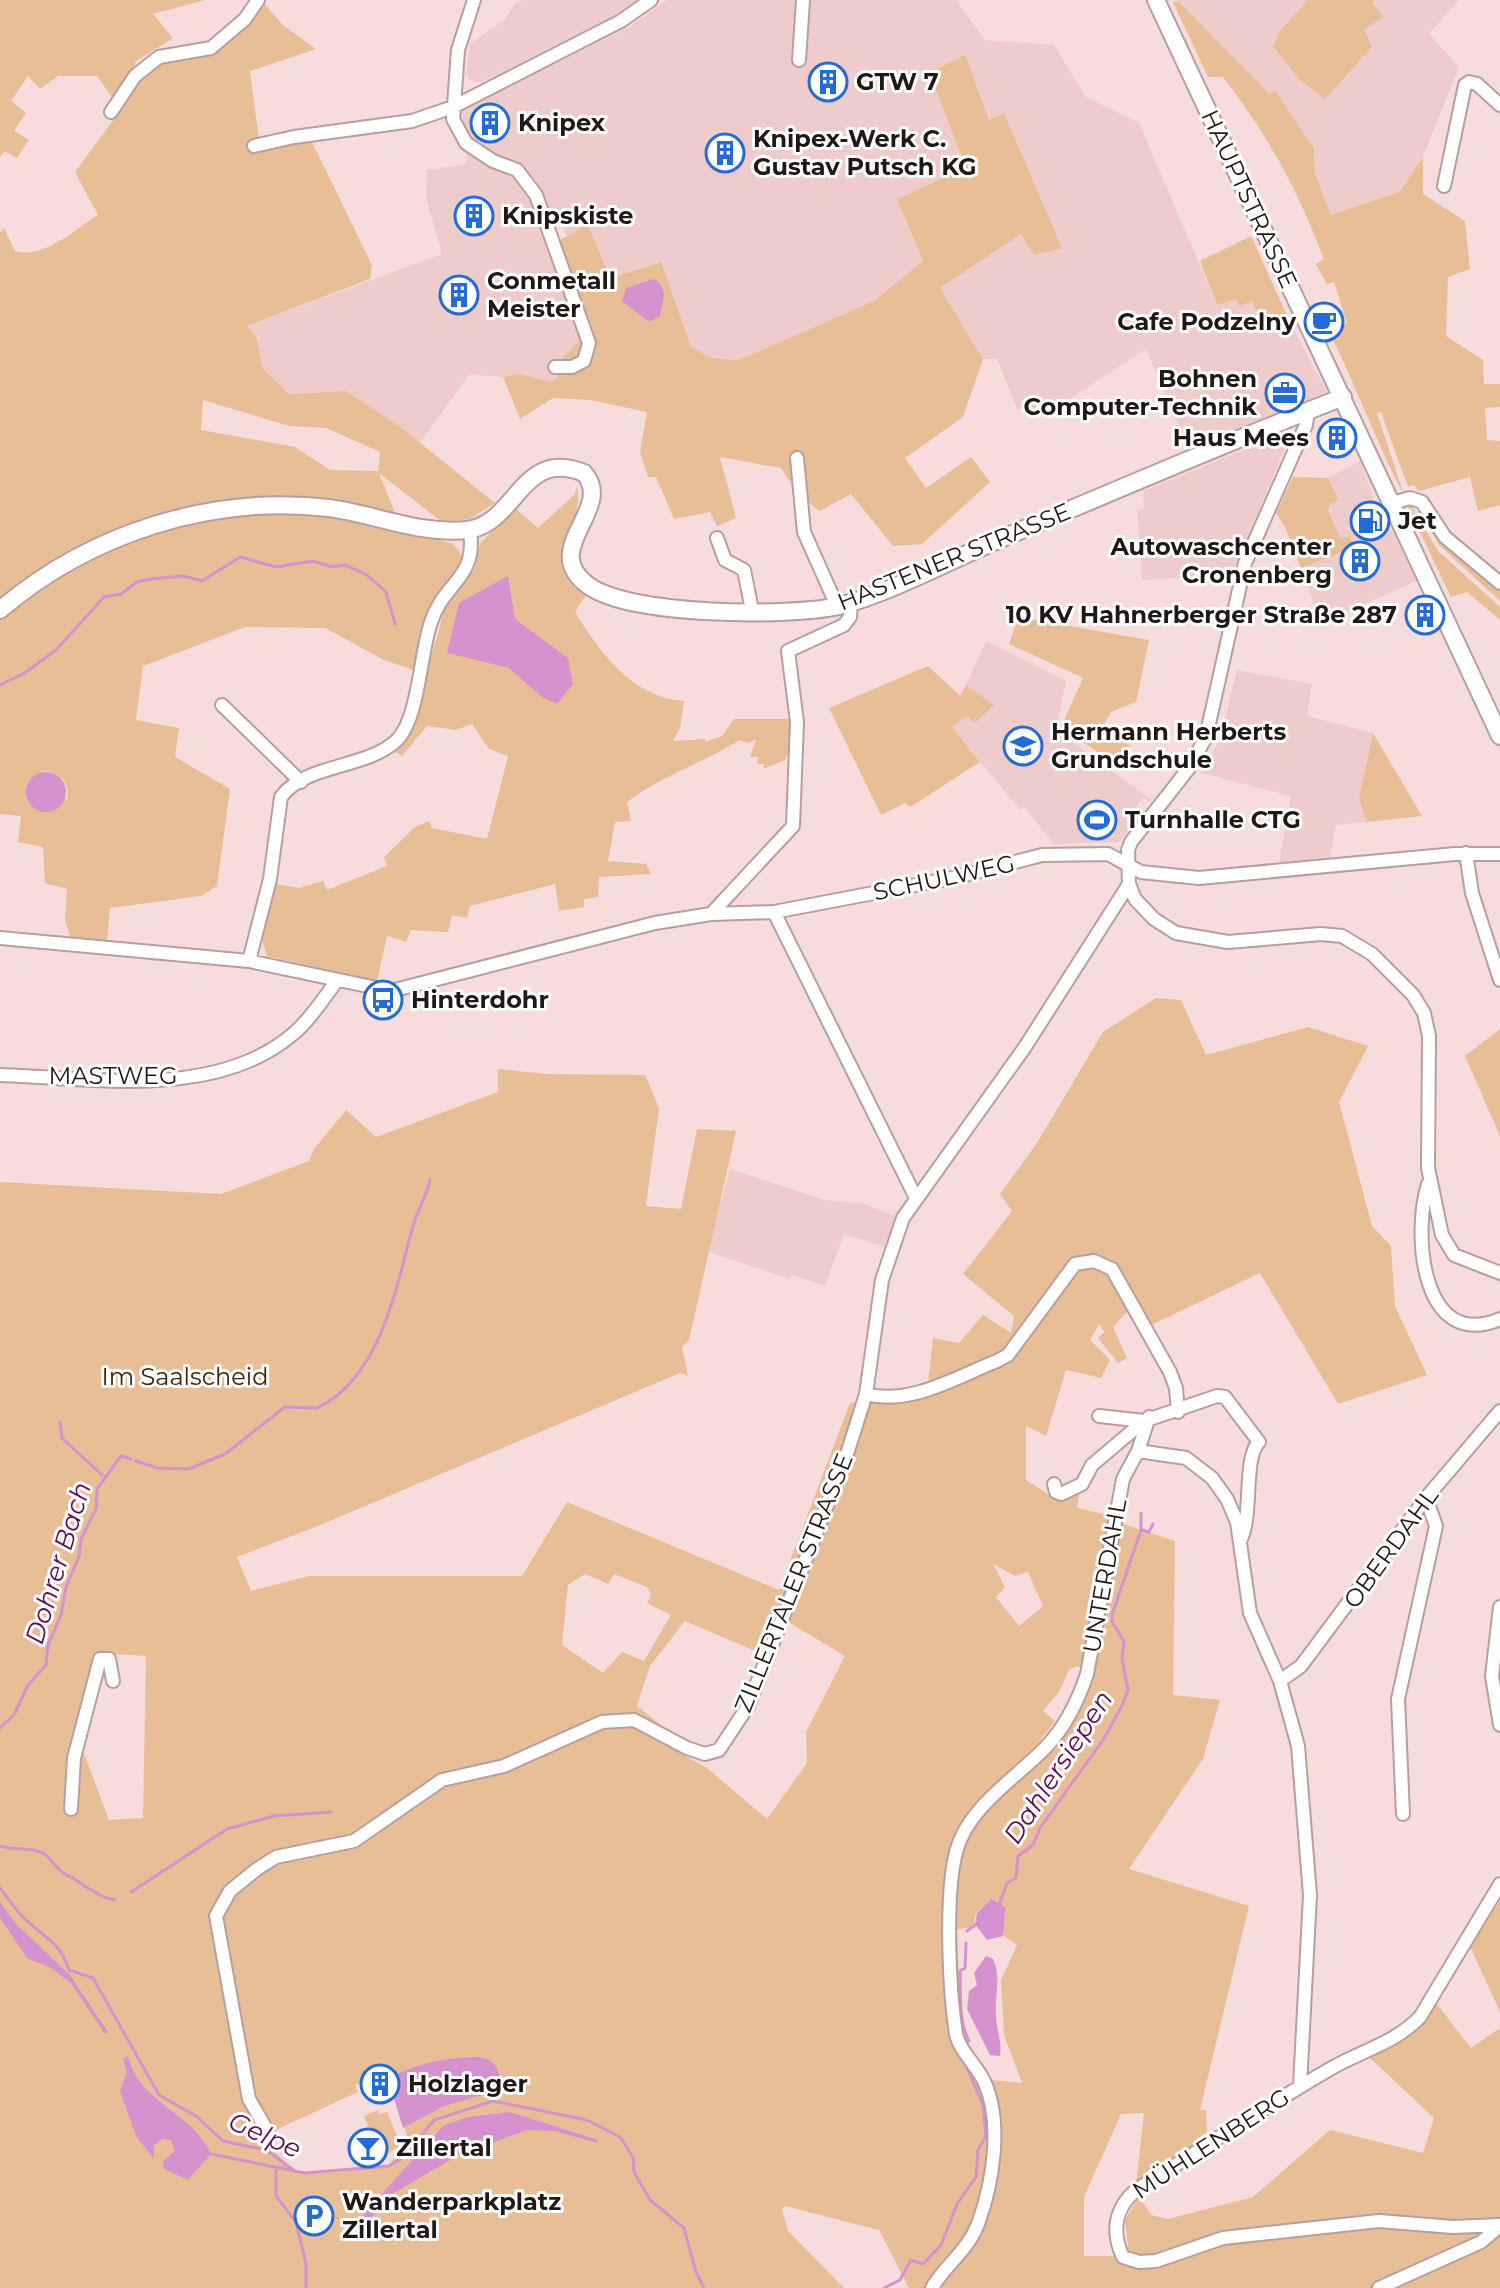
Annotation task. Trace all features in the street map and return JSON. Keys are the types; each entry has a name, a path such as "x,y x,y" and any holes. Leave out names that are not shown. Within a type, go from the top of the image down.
{"main road":[{"name":"HAUPTSTRASSE","path":"1156,0 1500,736"},
{"name":"HASTENER STRASSE","path":"470,530 495,515 546,468 569,467 584,473 593,489 570,554 577,574 590,587 667,610 752,610 844,604 1343,397"},
{"path":"0,610 71,558 144,527 187,517 312,507 414,526 470,530"}],"street":[{"path":"111,112 135,76 159,57 211,48 245,19 258,0"},
{"path":"474,0 458,50 453,119 466,143 493,161 521,173 540,203 589,343 584,361 572,367 555,367"},
{"path":"254,146 412,121 453,107 621,21 651,0"},
{"path":"799,60 803,0"},
{"path":"1444,186 1465,85 1473,81 1500,105"},
{"path":"1308,411 1306,425 1245,563 1206,737 1189,768 1131,842 1129,884 1145,911 1186,937 1228,942 1321,934 1350,939 1372,954 1413,995 1424,1013 1429,1036 1429,1181 1422,1235 1428,1283 1454,1320 1479,1327 1500,1319"},
{"path":"711,914 793,826 797,722 788,651 844,625 850,617 804,532 797,458"},
{"path":"1392,503 1410,498 1422,502 1445,537 1500,583"},
{"path":"249,961 270,879 281,797 301,782 387,746 403,731 433,615 472,558 470,530"},
{"path":"717,538 725,560 744,570 752,610"},
{"path":"222,705 301,782"},
{"path":"1466,853 1472,893 1500,980"},
{"name":"SCHULWEG","path":"336,982 391,991 642,926 711,914 774,912 958,877 1042,855 1108,854 1141,872 1199,878 1466,853 1500,854"},
{"name":"ZILLERTALER STRASSE","path":"268,2132 249,2099 219,1944 216,1916 230,1891 276,1857 354,1841 442,1780 504,1766 602,1722 634,1720 687,1748 705,1754 719,1750 754,1693 846,1457 866,1394 882,1280 903,1218 1025,1047 1129,884"},
{"path":"774,912 916,1198"},
{"path":"0,938 249,961 336,982"},
{"name":"MASTWEG","path":"0,1075 139,1079 201,1075 281,1043 310,1017 336,982"},
{"path":"1429,1181 1450,1251 1500,1273"},
{"path":"866,1394 892,1399 909,1396 1008,1355 1075,1264 1094,1261 1112,1270 1170,1372 1176,1388 1178,1412"},
{"path":"1099,1416 1146,1419 1178,1412 1221,1396 1259,1442 1250,1456 1249,1515 1240,1542"},
{"name":"OBERDAHL","path":"1280,1681 1301,1666 1426,1498 1500,1411"},
{"name":"UNTERDAHL","path":"932,2288 956,2262 977,2225 988,2185 994,2129 992,2104 986,2084 956,2038 950,1938 956,1850 967,1823 1047,1746 1079,1698 1087,1674 1123,1479 1138,1451 1146,1419"},
{"name":"UNTERDAHL","path":"1054,1484 1061,1494 1078,1487 1092,1465 1146,1419"},
{"path":"1138,1451 1186,1458 1200,1468 1227,1499 1240,1542 1250,1613 1280,1681 1298,1746 1310,1895 1300,2086"},
{"path":"1403,1814 1398,1699 1436,1526 1426,1498"},
{"path":"1500,1607 1492,1676 1500,1725"},
{"path":"71,1809 74,1758 100,1659 109,1659 113,1681"},
{"name":"MÜHLENBERG","path":"1500,1884 1420,2017 1408,2029 1389,2043 1336,2065 1300,2086 1127,2197 1117,2215 1116,2226 1123,2257 1139,2262 1156,2261 1223,2238 1366,2222 1500,2226"},
{"path":"1379,2288 1481,2242 1500,2226"}],"shaded area":[{"path":"523,0 637,0 619,13 482,82 470,81 466,73 470,44 504,20 515,4"},
{"path":"667,0 956,0 985,40 1054,45 1086,97 1139,123 1217,305 1236,299 1252,301 1263,330 1289,320 1327,392 1189,450 1146,349 1054,409 1017,409 997,359 983,359 940,288 1021,234 1004,114 989,120 929,74 966,168 897,199 924,261 874,301 739,360 711,358 691,348 660,262 610,278 588,225 566,236 556,208 548,210 544,197 516,164 498,158 467,138 461,117 461,111 629,27"},
{"path":"1172,0 1459,0 1429,34 1459,67 1423,157 1399,192 1331,215 1315,173 1314,148 1275,92 1270,94 1179,2"},
{"path":"467,153 491,168 507,172 530,195 579,341 560,360 558,379 550,383 519,374 503,377 469,375 420,443 346,391 289,394 263,369 256,336 247,326 442,254 426,198 427,170 466,164"},
{"path":"654,279 662,287 663,301 660,316 649,322 622,301 626,288"},
{"path":"1275,437 1284,441 1285,448 1232,574 1142,580 1137,510 1144,509 1143,491"},
{"path":"1360,461 1383,523 1393,532 1416,581 1321,624 1301,568 1354,547 1342,540 1328,510 1329,504 1339,499 1328,478"},
{"path":"508,576 515,619 568,658 573,684 557,704 542,697 509,668 447,653 459,603"},
{"name":"Hermann Herberts Grundschule","path":"986,641 1066,681 1056,730 1152,800 1143,798 1133,811 1139,817 1119,842 1054,844 1025,808 1020,810 952,727 967,715 993,705 966,685"},
{"path":"1237,670 1312,684 1307,716 1373,733 1359,799 1367,822 1336,825 1330,857 1279,863 1291,796 1201,773 1220,740"},
{"path":"46,772 60,778 66,792 60,806 46,812 32,806 26,792 32,778"},
{"path":"730,1169 824,1200 862,1203 896,1216 884,1247 844,1234 825,1286 792,1275 790,1279 706,1251"},
{"path":"991,1899 1005,1907 1004,1932 1003,1936 987,1940 975,1924 977,1913"},
{"path":"0,1902 17,1925 70,1975 108,2032 105,2034 71,1983 51,1968 27,1958 0,1918"},
{"path":"986,1956 993,1959 997,1973 1000,2056 990,2055 967,2009 969,1991 977,1985 974,1973"},
{"path":"128,2056 143,2085 192,2128 211,2154 188,2180 164,2169 163,2161 175,2151 171,2140 162,2139 154,2145 154,2159 136,2136 120,2091 127,2072 123,2059"},
{"path":"480,2057 492,2062 498,2070 496,2091 444,2106 403,2128 388,2079 432,2062"},
{"path":"510,2112 598,2140 597,2143 555,2131 527,2130 459,2155 385,2198 375,2210 366,2237 359,2239 357,2225 365,2213 443,2126 468,2117"}],"green space":[{"path":"0,0 205,0 153,14 173,38 135,62 133,75 114,100 97,76 58,76 40,89 28,76 11,101 26,113 14,131 29,140 17,158 4,151 0,157"},
{"path":"261,0 283,25 316,49 250,71 260,148 311,140 372,265 370,279 247,326 256,336 263,369 289,394 346,391 403,429 495,503 470,519 442,522 379,473 401,528 453,544 462,555 458,568 429,611 413,670 384,660 325,628 245,627 143,666 136,720 179,728 175,757 230,789 217,886 201,896 110,908 107,941 71,939 65,921 67,889 45,883 43,847 18,842 21,816 0,814 0,232 4,228 15,251 26,253 47,248 98,215 75,172 114,119 121,100 152,65 210,51","holes":["203,400 289,426 326,428 380,452 378,471 330,470 295,447 201,430","45,771 63,780 67,799 30,802 28,783"]},
{"path":"1308,0 1375,0 1372,3 1384,17 1364,29 1372,47 1325,99 1300,80 1273,46 1281,30"},
{"path":"1173,2 1179,2 1270,94 1275,91 1314,148 1315,173 1331,215 1399,192 1423,157 1423,194 1465,221 1470,269 1448,277 1446,336 1483,360 1484,384 1500,384 1500,407 1485,408 1487,440 1500,441 1500,505 1478,511 1470,477 1419,491 1414,485 1408,487 1381,412 1377,413 1403,492 1328,333 1347,323 1334,282 1327,284 1316,264 1324,259 1303,209 1281,164 1239,99 1223,77 1208,77"},
{"path":"965,55 989,120 1004,113 1062,248 1034,255 1021,234 940,288 983,359 963,417 905,458 926,488 971,457 990,482 922,544 893,546 851,494 820,511 799,495 781,468 720,457 736,518 717,526 710,512 674,519 656,477 648,477 640,452 647,412 590,400 553,398 520,419 503,377 519,374 551,382 558,378 560,360 579,341 548,247 588,224 610,278 661,262 691,347 711,358 739,360 874,301 923,261 897,199 966,168 929,73"},
{"path":"1251,236 1289,320 1263,330 1252,301 1239,306 1236,299 1217,305 1200,261"},
{"path":"1293,477 1328,478 1339,500 1330,504 1328,510 1341,539 1349,536 1355,547 1301,568 1285,527 1276,513"},
{"path":"577,486 578,502 562,553 563,566 571,580 586,595 575,612 595,642 633,682 665,698 684,701 680,728 673,741 705,739 705,742 722,736 734,719 792,719 792,744 785,760 763,769 764,764 757,764 758,757 750,757 756,740 747,743 740,740 627,802 631,821 615,822 608,861 646,864 651,874 599,877 598,897 584,899 584,907 559,911 555,884 470,906 467,918 452,915 448,932 411,930 406,942 387,936 377,981 267,956 261,936 275,884 299,888 323,881 327,890 387,866 384,857 415,827 429,821 432,828 487,839 508,756 489,749 472,724 456,730 427,726 402,756 393,750 413,721 445,608 474,570 480,544 514,507 538,528 575,494"},
{"path":"1409,502 1438,551 1500,607 1500,620 1467,592 1451,597 1406,503"},
{"path":"1416,503 1500,586 1500,601 1439,545"},
{"path":"1018,617 1149,640 1136,702 1111,712 1101,730 1131,746 1118,766 1061,727 1083,678 1009,644"},
{"path":"928,666 960,696 966,685 994,705 975,723 967,716 952,727 980,762 910,807 905,803 881,815 829,708"},
{"path":"1373,733 1422,816 1367,822 1359,799"},
{"name":"Im Saalscheid","path":"1156,998 1181,1000 1206,1055 1308,1027 1368,1046 1339,1102 1372,1226 1391,1246 1395,1306 1427,1375 1338,1404 1260,1273 1147,1327 1129,1309 1113,1327 1127,1358 1118,1363 1098,1338 1104,1332 1099,1324 1090,1340 1110,1360 1101,1378 1066,1370 1046,1436 1026,1426 1026,1480 1059,1501 1074,1492 1079,1494 1077,1507 1175,1541 1173,1695 1220,1700 1203,1759 1129,1869 1249,1906 1200,2110 1206,2110 1207,2141 1136,2184 1144,2113 1121,2114 1084,2197 1084,2256 1129,2256 1125,2220 1139,2196 1151,2215 1168,2219 1253,2197 1330,2130 1423,2153 1434,2118 1368,2056 1433,1999 1471,2048 1500,2028 1500,2288 909,2288 879,2230 785,2206 782,2209 788,2231 844,2288 0,2288 0,1182 221,1194 309,1161 314,1149 346,1110 376,1137 498,1092 498,1069 547,1074 645,1075 659,1108 646,1206 681,1209 697,1129 736,1131 689,1340 682,1347 688,1376 680,1373 318,1526 237,1557 251,1591 309,1576 522,1576 567,1502 779,1590 850,1403 921,1397 928,1384 933,1338 959,1343 983,1315 1011,1333 1014,1316 963,1274 1012,1211 1000,1194 1037,1143 1103,1032","holes":["993,1564 1015,1576 1028,1572 1043,1606 1019,1626 996,1597 1005,1587","585,1574 608,1584 614,1574 647,1587 651,1594 647,1603 671,1615 644,1661 622,1652 603,1673 562,1645 568,1585","780,1617 845,1656 806,1732 807,1763 767,1819 707,1768 666,1745 666,1729 637,1706 650,1666 685,1621 762,1654","97,1653 146,1656 143,1818 109,1820 75,1729","1077,1666 1089,1672 1041,1752 1021,1766 1055,1721 1043,1711 1059,1692 1069,1670","990,1900 1005,1907 1004,1936 1017,1945 1001,1980 1004,2035 1022,2083 982,2079 961,2034 957,1929 973,1927 976,1913","390,2078 408,2139 387,2167 304,2173 260,2141 282,2127 358,2092 355,2085"]},
{"path":"1500,1029 1500,1136 1465,1056"},
{"path":"1500,1901 1500,2012 1469,1944"},
{"path":"378,2110 380,2114 387,2112 401,2145 381,2158 364,2116"}],"waterway":[{"path":"0,685 25,673 56,650 104,597 121,594 137,582 150,579 184,576 202,581 240,557 276,567 313,561 332,567 345,565 367,575 386,592 395,624"},
{"name":"Dohrer Bach","path":"136,1461 157,1468 189,1469 225,1454 285,1407 317,1408 339,1394 357,1375 383,1329 430,1180"},
{"path":"60,1422 62,1438 102,1475"},
{"name":"Dohrer Bach","path":"0,1728 14,1715 28,1685 46,1665 48,1645 61,1615 81,1539 96,1509 97,1489 121,1456 131,1459"},
{"name":"Dahlersiepen","path":"999,1905 1007,1883 1016,1878 1018,1856 1033,1845 1040,1828 1103,1740 1128,1690 1122,1659 1124,1641 1112,1622 1112,1615 1141,1530 1141,1513"},
{"path":"1142,1530 1149,1532 1153,1524"},
{"path":"131,1892 227,1829 274,1816 331,1812"},
{"path":"0,1846 43,1853 62,1872 97,1894 115,1899"},
{"name":"Gelpe","path":"0,1888 21,1915 56,1946 69,1970 93,1978 159,2095 196,2116 223,2141 266,2150 295,2171 304,2173 389,2166 405,2156 434,2120 493,2101 587,2120 620,2137 633,2157 634,2172 650,2200 684,2228 696,2272 704,2288"},
{"name":"Dahlersiepen","path":"967,1931 978,1923"},
{"name":"Dahlersiepen","path":"966,1943 965,1968 960,1971 960,1998 963,2025 969,2041"},
{"name":"Dahlersiepen","path":"884,2288 900,2280 911,2260 923,2264 941,2245 957,2204 976,2177 978,2150 986,2136 983,2105 965,2063"},
{"path":"211,2154 295,2171"},
{"path":"276,2169 276,2196 296,2222 306,2264 306,2288"}],"place":[{"name":"GTW 7","path":"828,82"},
{"name":"Knipex","path":"490,123"},
{"name":"Knipex-Werk C. Gustav Putsch KG","path":"725,153"},
{"name":"Knipskiste","path":"474,216"},
{"name":"Conmetall Meister","path":"459,295"},
{"name":"Cafe Podzelny","path":"1324,322"},
{"name":"Bohnen Computer-Technik","path":"1285,393"},
{"name":"Haus Mees","path":"1337,438"},
{"name":"Jet","path":"1370,521"},
{"name":"Autowaschcenter Cronenberg","path":"1360,561"},
{"name":"10 KV Hahnerberger Straße 287","path":"1425,615"},
{"name":"Hermann Herberts Grundschule","path":"1023,746"},
{"name":"Turnhalle CTG","path":"1097,820"},
{"name":"Hinterdohr","path":"383,1000"},
{"name":"Holzlager","path":"380,2084"},
{"name":"Zillertal","path":"368,2148"},
{"name":"Wanderparkplatz Zillertal","path":"314,2216"}]}
